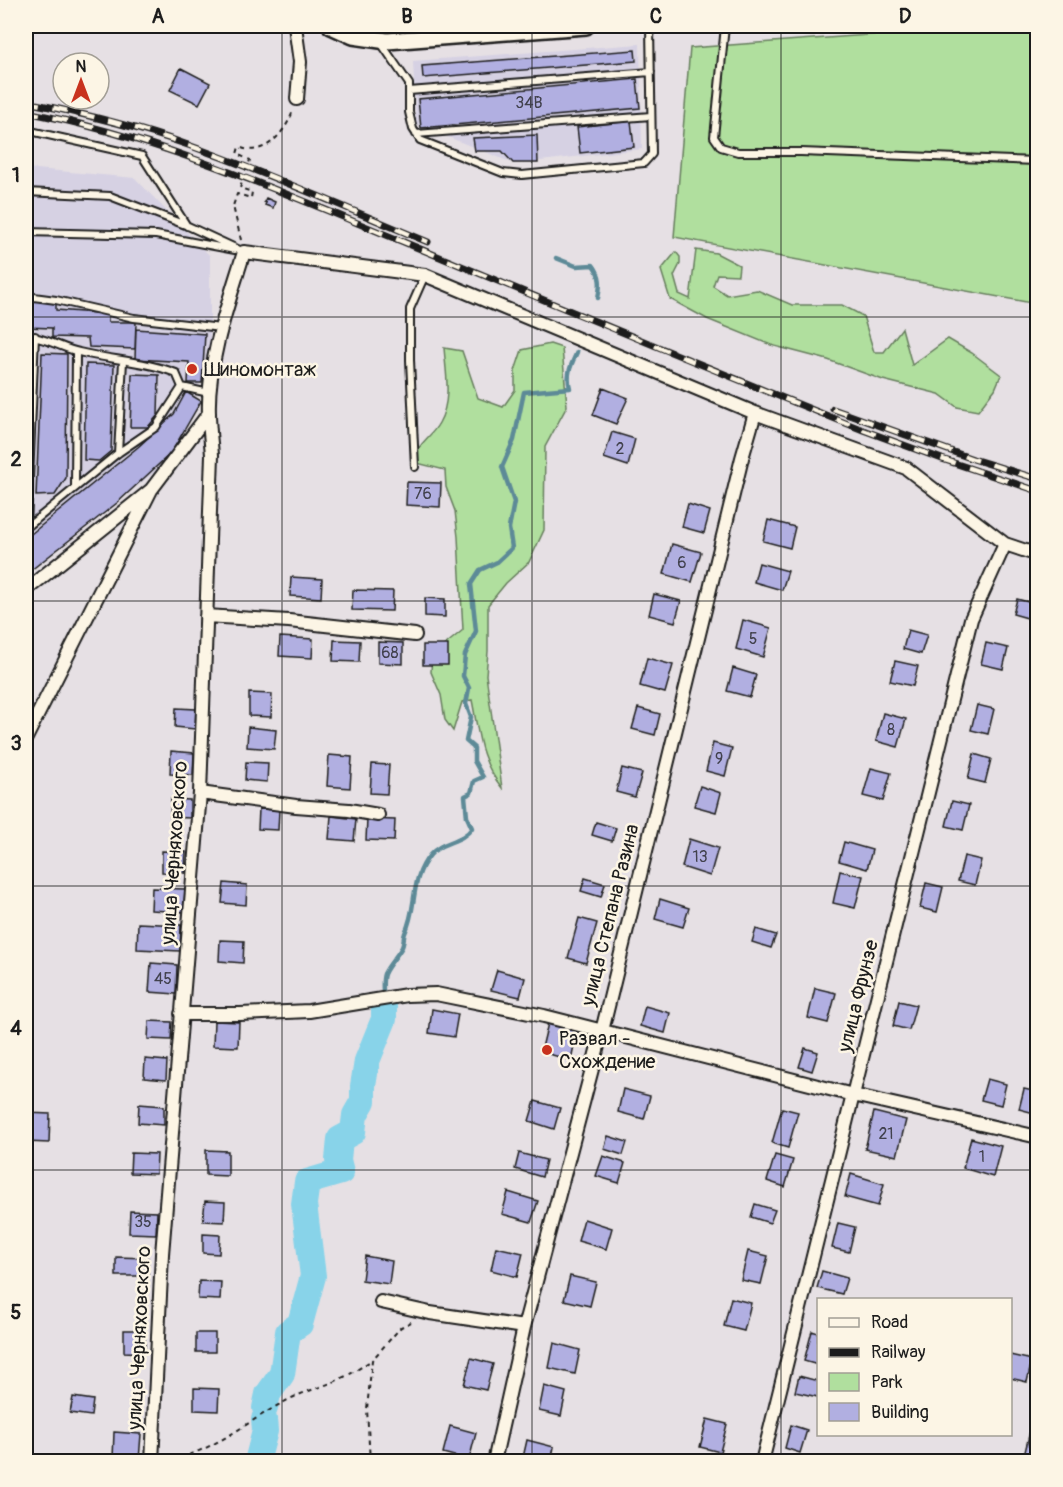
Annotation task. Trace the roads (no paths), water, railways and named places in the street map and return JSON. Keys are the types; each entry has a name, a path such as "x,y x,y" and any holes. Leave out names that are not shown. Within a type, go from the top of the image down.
{"street":[{"path":"295,26 300,62 297,99"},
{"path":"331,26 353,36 412,41 526,29 586,26"},
{"path":"244,252 425,275 755,413 906,468 1005,544 1038,555"},
{"name":"улица Черняховского","path":"152,1461 162,1254 200,793 213,455 208,413 209,394 221,328 244,252"},
{"path":"26,738 151,490 208,413"},
{"name":"улица Степана Разина","path":"494,1461 524,1327 602,1031 742,458 755,413"},
{"path":"26,590 151,490"},
{"name":"улица Фрунзе","path":"762,1461 971,619 1005,544"},
{"path":"206,616 289,621 415,635"},
{"path":"200,793 378,815"},
{"path":"181,1014 309,1011 407,995 436,994 544,1016 853,1095 1038,1137"},
{"path":"381,1302 430,1313 524,1327"}],"lane":[{"path":"122,26 133,30 136,26"},
{"path":"380,40 409,84 409,112 420,140 502,173 522,175 644,163 652,153 650,26"},
{"path":"725,26 714,136 721,147 738,152 1038,161"},
{"path":"409,91 651,72"},
{"path":"416,134 651,116"},
{"path":"26,130 142,156 188,226"},
{"path":"26,192 110,196 188,226 244,252"},
{"path":"26,232 156,235 244,252"},
{"path":"415,467 410,309 425,275"},
{"path":"26,296 56,300 134,318 221,328"},
{"path":"26,336 35,336 76,352 156,365 176,373 182,387"},
{"path":"26,528 35,336"},
{"path":"75,487 76,352"},
{"path":"118,453 123,361"},
{"path":"182,387 209,394"},
{"path":"26,528 118,453 156,427 182,387"}],"waterway":[{"path":"556,258 576,266 593,265 600,280 598,298"},
{"path":"383,993 384,974 403,945 416,884 423,865 435,850 463,837 472,828 467,817 465,796 471,793 474,781 483,777 474,761 474,748 466,741 471,717 466,704 469,688 463,676 465,655 476,631 471,584 480,570 497,562 512,548 509,528 514,502 502,467 514,440 524,392 570,388 569,374 577,352"},
{"path":"265,1408 268,1394 282,1374 288,1332 300,1324 313,1276 304,1204 307,1182 341,1172 338,1160 340,1139 353,1132 355,1115 363,1101 367,1061 384,1019 384,1006"},
{"path":"257,1462 265,1431 264,1419"}],"railway":[{"path":"26,102 108,120 188,145 428,242"},
{"path":"26,112 123,136 219,168 863,430 1038,491"},
{"path":"833,409 973,459 1038,479"}],"place":[{"name":"Шиномонтаж","path":"192,369"},
{"name":"Развал - Схождение","path":"547,1050"}]}
